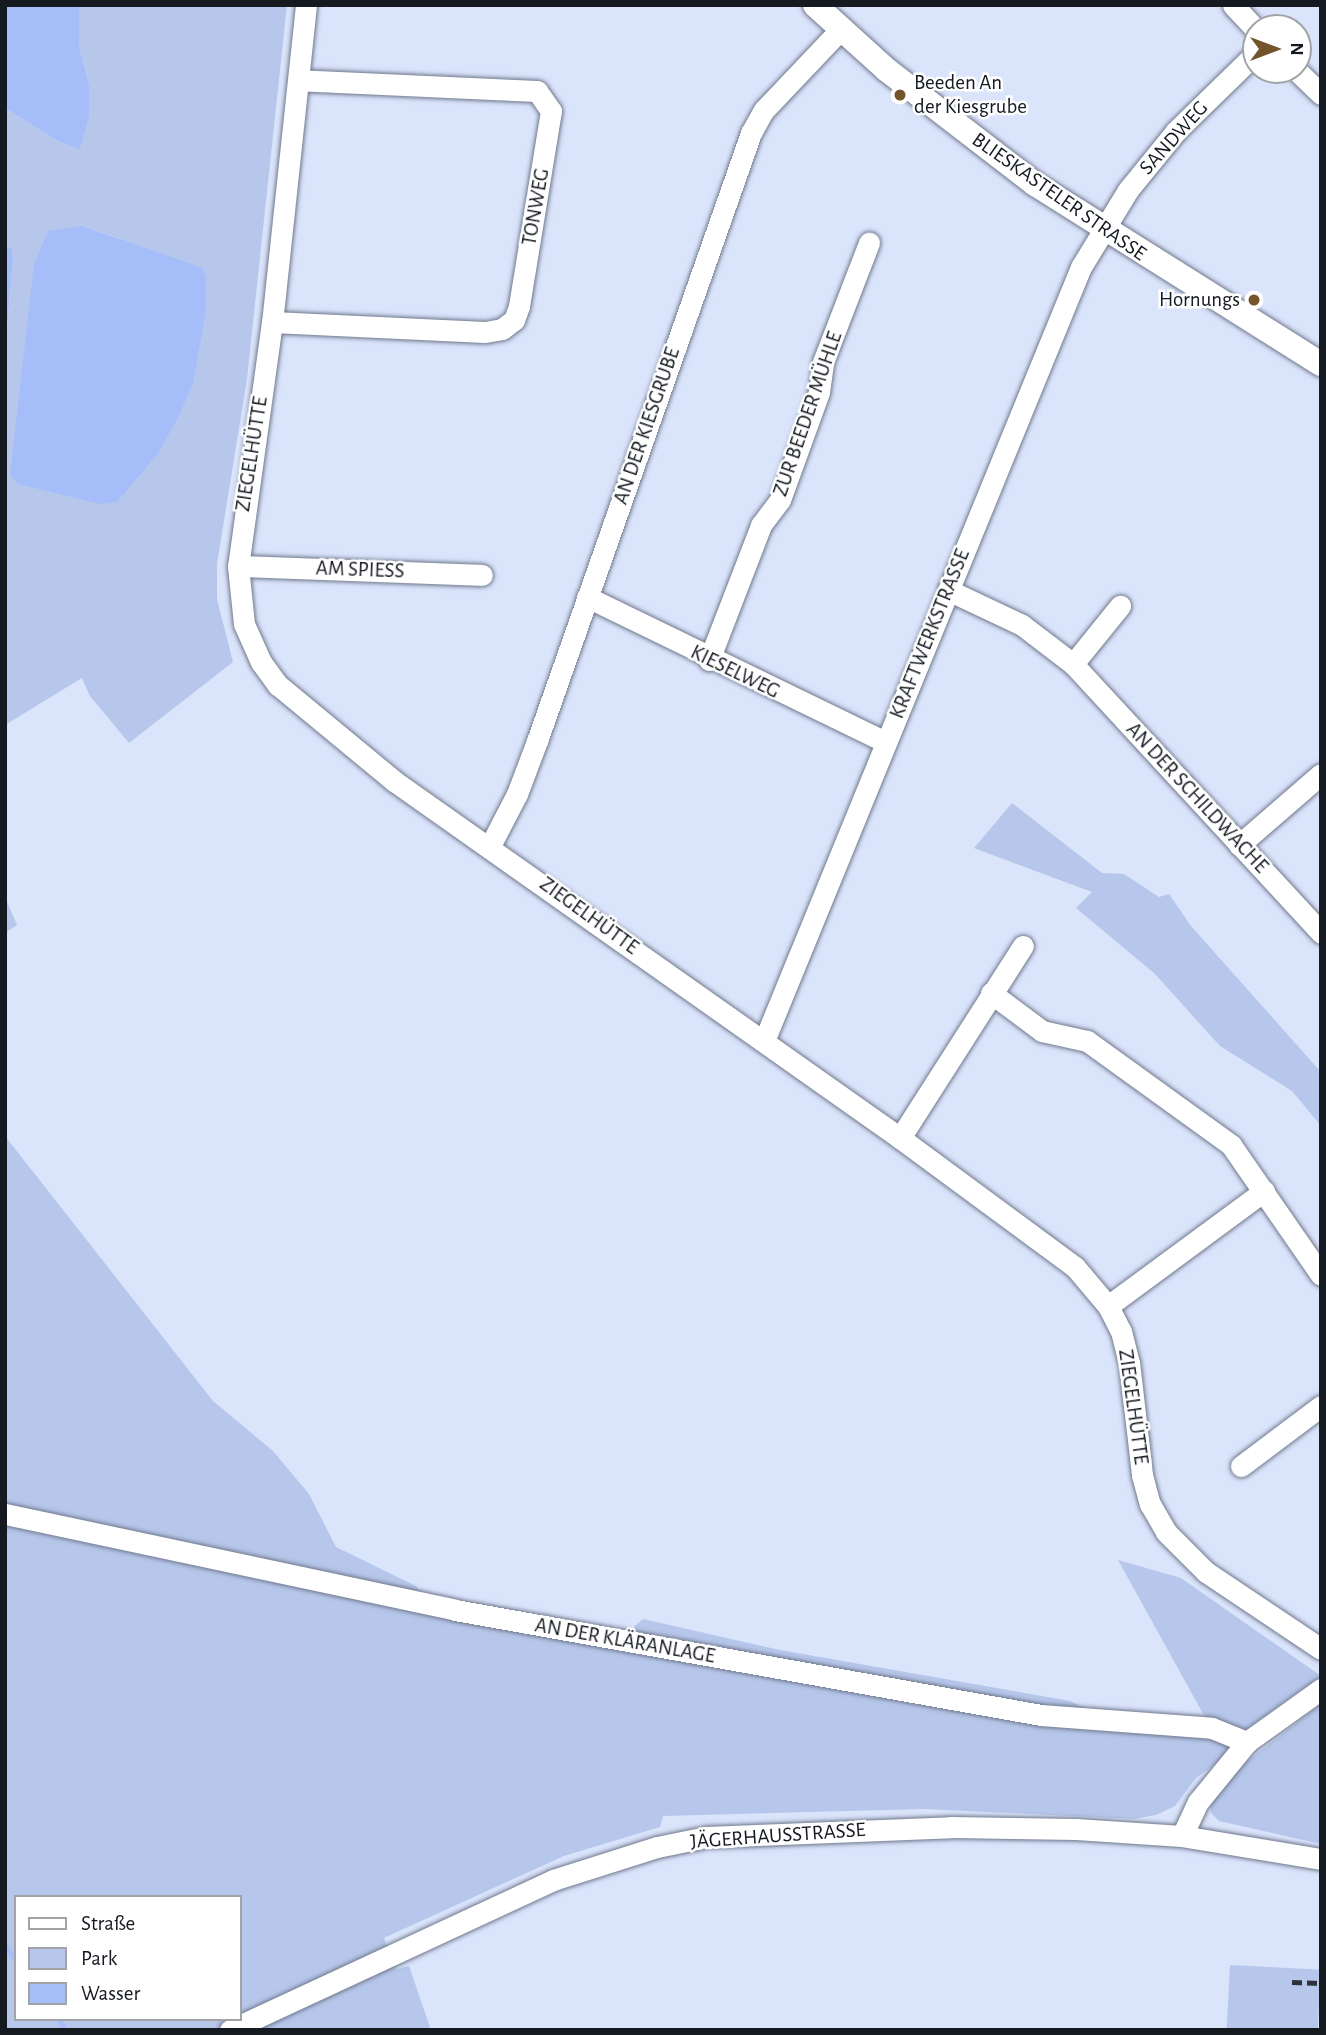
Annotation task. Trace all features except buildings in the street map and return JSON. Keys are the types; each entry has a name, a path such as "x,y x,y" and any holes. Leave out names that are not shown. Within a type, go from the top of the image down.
{"street":[{"name":"ZIEGELHÜTTE","path":"306,5 272,321 238,566 244,624 278,685 394,781 490,846 900,1138 1075,1267 1108,1306 1129,1362 1150,1504 1166,1532 1206,1572 1321,1649"},
{"name":"BLIESKASTELER STRASSE","path":"815,5 985,148 1101,229 1321,364"},
{"name":"AN DER KIESGRUBE","path":"490,846 517,794 751,132 764,110 841,29"},
{"name":"SANDWEG","path":"1101,229 1176,131 1242,67"},
{"name":"TONWEG","path":"272,321 485,332 502,329 514,320 519,306 551,111 537,91 299,80"},
{"name":"KRAFTWERKSTRASSE","path":"764,1041 1059,312 1101,229"},
{"name":"ZUR BEEDER MÜHLE","path":"709,660 761,525 780,500 819,392 823,362 869,243"},
{"name":"AM SPIESS","path":"238,566 482,575"},
{"name":"AN DER SCHILDWACHE","path":"948,590 1022,625 1073,664 1321,933"},
{"name":"KIESELWEG","path":"587,597 709,660 886,742"},
{"path":"1073,664 1120,606"},
{"path":"1239,845 1321,774"},
{"path":"900,1138 1023,947"},
{"path":"991,993 1042,1031 1087,1041 1231,1145 1321,1275"},
{"path":"1108,1306 1264,1191"},
{"path":"1241,1466 1321,1406"},
{"name":"AN DER KLÄRANLAGE","path":"5,1514 482,1615 1041,1715 1212,1728 1247,1742"},
{"path":"1182,1836 1198,1802 1247,1742 1321,1689"},
{"name":"JÄGERHAUSSTRASSE","path":"230,2030 553,1880 657,1847 753,1833 951,1826 1182,1836 1321,1859"}],"green space":[{"path":"79,5 287,5 247,379 217,564 217,599 233,662 129,743 90,696 82,678 5,725 5,351 13,261 12,248 5,246 5,108 58,141 80,148 89,83 79,46","holes":["83,226 118,238 205,316 177,420 159,453 125,493"]},
{"path":"1012,803 1102,873 1124,874 1159,897 1169,894 1191,926 1320,1071 1321,1126 1292,1091 1220,1046 1155,974 1076,908 1092,892 974,848"},
{"path":"5,897 17,925 5,933"},
{"path":"5,1136 213,1401 273,1451 309,1494 336,1547 416,1586 442,1617 643,1655 627,1633 643,1619 780,1650 1070,1701 1100,1715 1206,1719 1118,1560 1181,1578 1321,1676 1248,1728 1214,1765 1196,1778 1175,1806 1156,1815 1134,1819 925,1809 663,1816 660,1827 564,1856 384,1938 396,1969 409,1966 431,2030 5,2030"},
{"path":"1321,1704 1321,1844 1219,1821 1211,1813 1210,1797 1220,1782"},
{"path":"1230,1965 1321,1970 1318,2030 1227,2030"}],"water":[{"path":"5,5 79,5 79,46 89,83 89,116 80,149 58,141 5,108"},
{"path":"83,226 203,268 206,279 205,316 193,383 177,420 159,453 125,493 116,502 100,504 18,484 10,475 34,264 48,231"},
{"path":"5,246 12,248 13,261 5,351"}],"waterway":[{"path":"5,1946 14,1958"},
{"path":"59,2021 66,2030"}],"railway":[{"path":"1292,1982 1321,1983"}],"place":[{"name":"Beeden An der Kiesgrube","path":"900,95"},
{"name":"Hornungs","path":"1254,300"}]}
